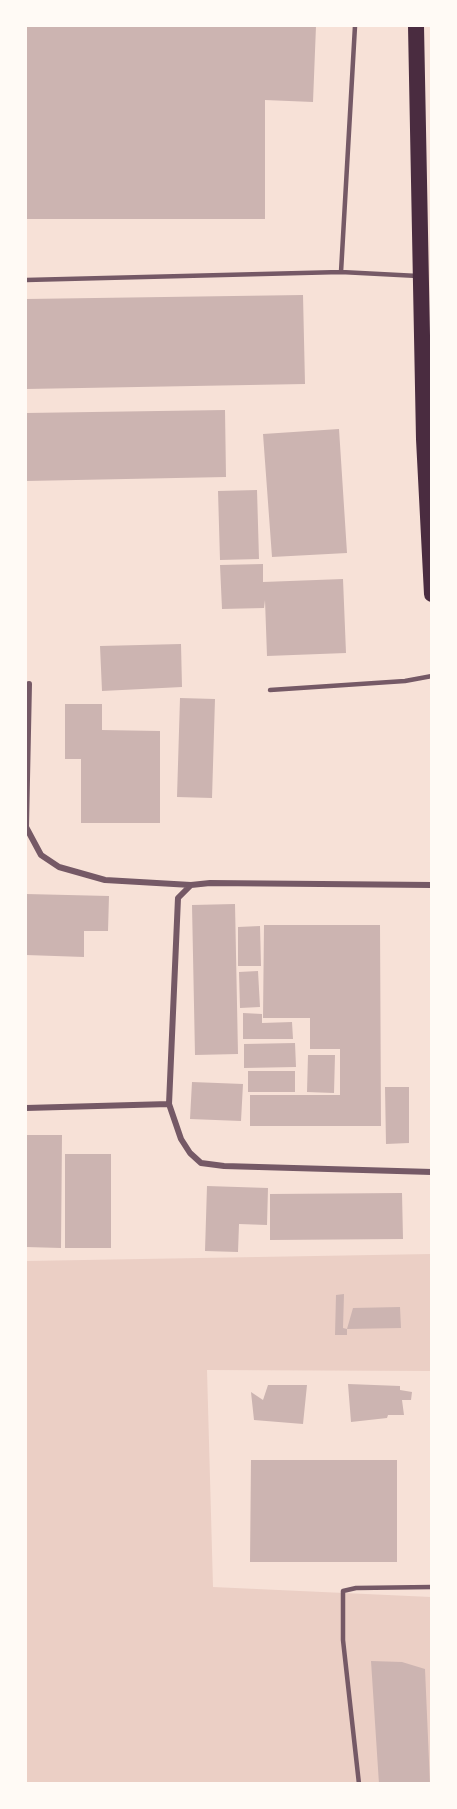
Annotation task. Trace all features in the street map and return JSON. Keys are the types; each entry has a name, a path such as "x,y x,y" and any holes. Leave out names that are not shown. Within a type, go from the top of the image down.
{"highway":[{"path":"416,26 421,97 420,277 428,440 432,594"}],"street":[{"path":"29,684 26,827 41,855 59,867 105,880 191,885 210,883 432,885"},
{"path":"191,885 178,898 177,907 169,1104 181,1139 190,1153 201,1163 224,1166 432,1172"},
{"path":"26,1108 169,1104"}],"lane":[{"path":"341,272 355,26"},
{"path":"26,280 341,272 420,277"},
{"path":"270,690 405,681 432,676"},
{"path":"359,1784 343,1640 343,1591 356,1588 432,1587"}],"shaded area":[{"path":"431,1254 431,1371 207,1370 213,1587 431,1597 431,1783 26,1783 26,1261"}],"building":[{"path":"26,26 316,26 313,102 265,100 265,219 26,219"},
{"path":"303,295 305,384 26,389 26,299"},
{"path":"225,410 226,477 26,481 26,413"},
{"path":"339,429 347,553 272,557 263,434"},
{"path":"257,490 259,559 220,560 218,491"},
{"path":"263,564 263,582 343,579 346,653 267,656 265,600 264,608 222,609 220,565"},
{"path":"181,644 182,687 102,691 100,646"},
{"path":"180,698 215,699 212,798 177,797"},
{"path":"65,704 102,704 102,730 160,731 160,823 81,823 81,759 65,759"},
{"path":"26,894 109,896 108,931 84,931 84,957 26,955"},
{"path":"235,904 238,1054 195,1055 192,905"},
{"path":"264,925 380,925 381,1126 250,1126 250,1095 340,1095 340,1049 310,1049 310,1018 263,1018"},
{"path":"260,926 261,966 238,966 238,927"},
{"path":"258,971 260,1007 240,1008 239,972"},
{"path":"243,1013 262,1014 262,1023 292,1022 293,1039 243,1039"},
{"path":"295,1043 296,1067 244,1068 244,1044"},
{"path":"308,1055 335,1055 334,1093 307,1092"},
{"path":"248,1071 295,1071 295,1092 248,1092"},
{"path":"192,1082 243,1084 241,1121 190,1119"},
{"path":"385,1087 409,1087 409,1143 386,1144"},
{"path":"26,1135 62,1135 61,1248 26,1247"},
{"path":"65,1154 111,1154 111,1248 65,1248"},
{"path":"207,1186 268,1188 267,1225 239,1224 238,1252 205,1251"},
{"path":"402,1193 403,1239 270,1240 270,1194"},
{"path":"344,1294 343,1328 347,1329 347,1335 335,1335 336,1295"},
{"path":"400,1307 401,1328 347,1329 353,1308"},
{"path":"348,1384 400,1386 400,1390 412,1392 411,1400 402,1400 404,1415 388,1415 387,1418 351,1422"},
{"path":"268,1385 307,1385 303,1424 254,1420 251,1392 263,1400"},
{"path":"251,1460 397,1460 397,1562 250,1562"},
{"path":"371,1661 402,1662 425,1669 430,1784 379,1784"}]}
